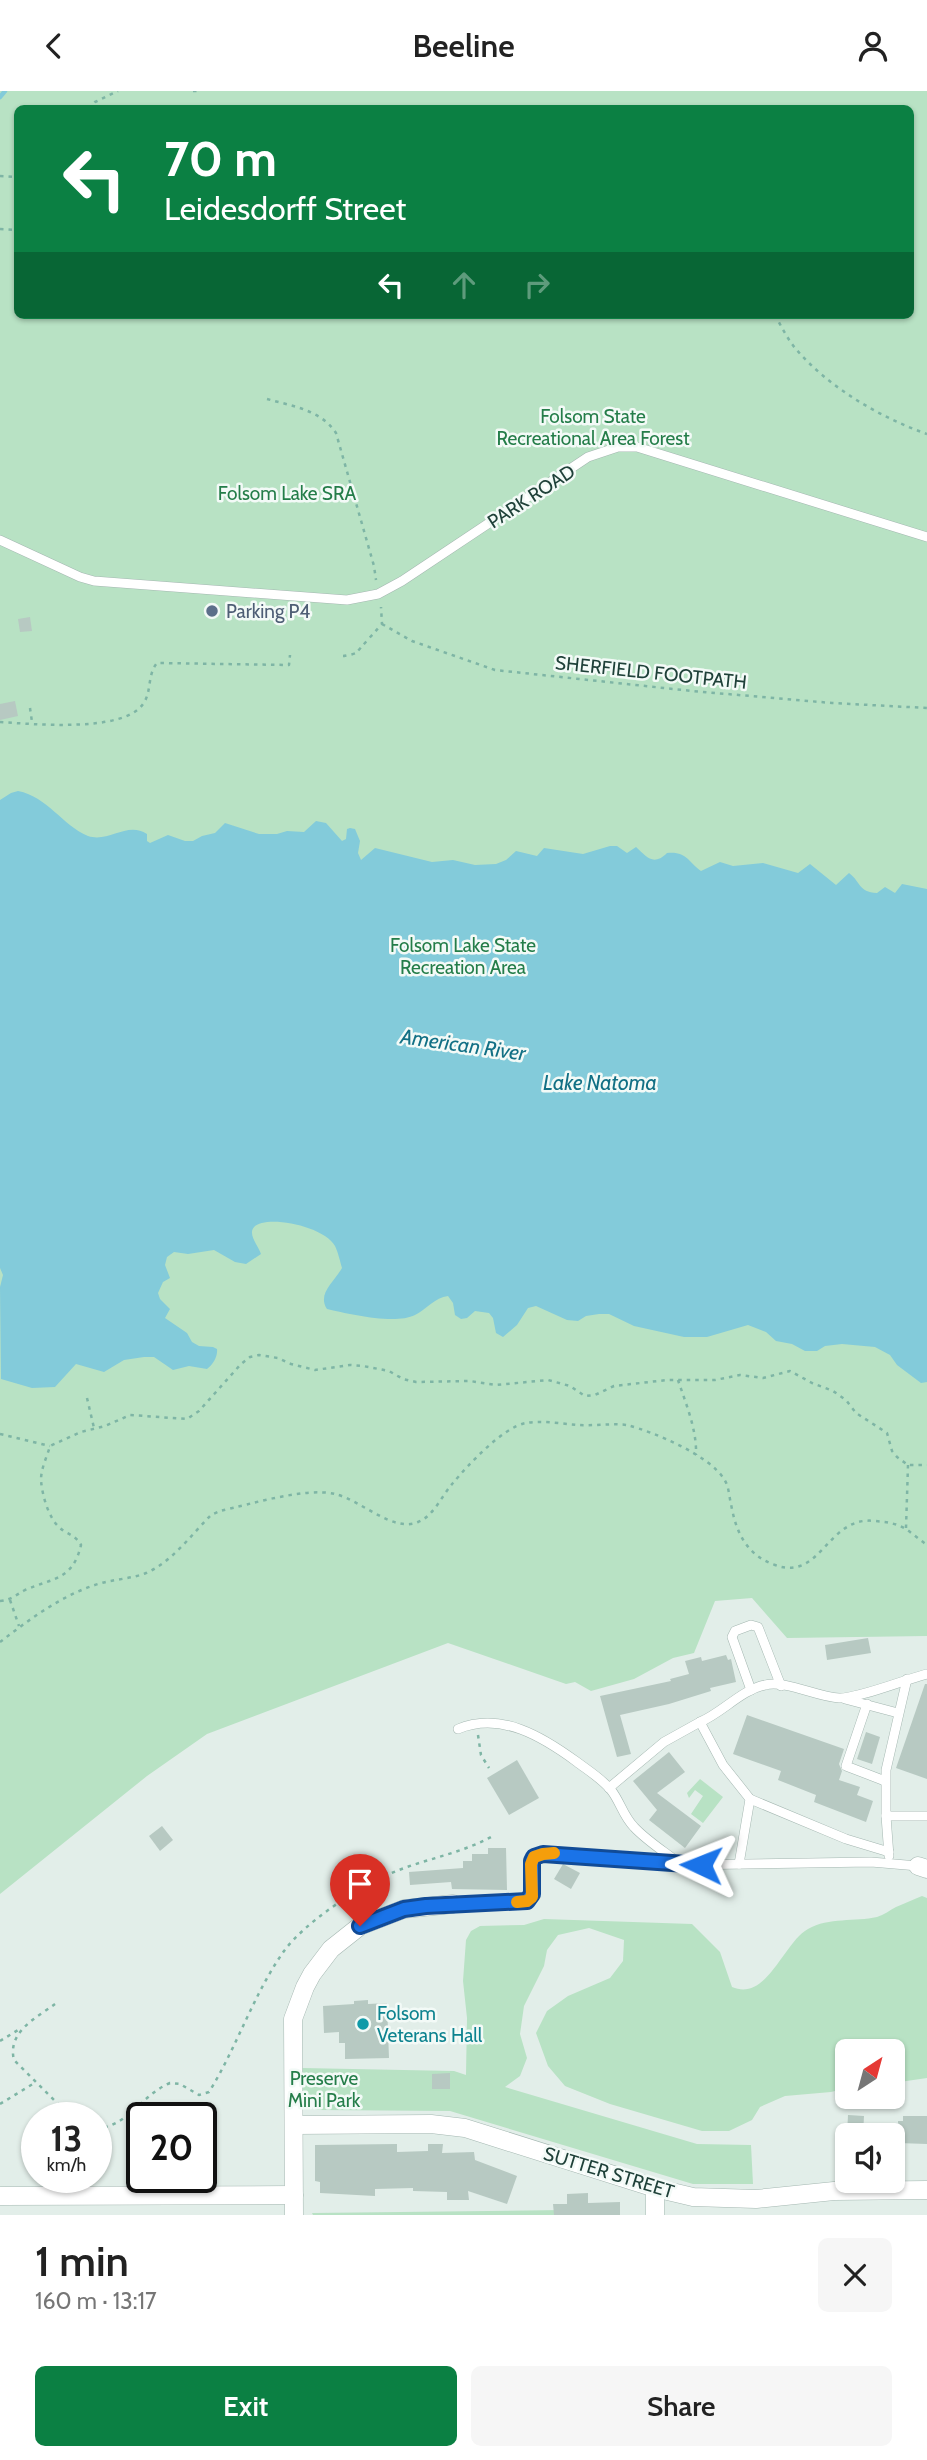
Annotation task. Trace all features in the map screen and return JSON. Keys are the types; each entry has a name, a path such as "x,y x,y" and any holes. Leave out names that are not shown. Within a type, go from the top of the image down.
{"street":[{"path":"294,2215 293,2019 312,1974 343,1937 360,1926 404,1909 453,1904"},
{"name":"SUTTER STREET","path":"294,2125 431,2124 465,2128 654,2188 693,2197 719,2199 782,2197 834,2191 927,2190"},
{"path":"654,2188 655,2215"},
{"path":"0,2196 294,2195"}],"lane":[{"name":"PARK ROAD","path":"0,540 94,581 347,600 378,594 402,581 588,457 618,447 637,447 927,537"},
{"path":"751,1690 732,1637 735,1631 751,1625 758,1627 781,1686"},
{"path":"843,1698 927,1674"},
{"path":"889,1857 885,1781 907,1679"},
{"path":"609,1788 664,1742 718,1713 751,1690 769,1684 843,1698 898,1713"},
{"path":"867,1704 846,1766 885,1781"},
{"path":"700,1722 723,1765 750,1799 889,1857 922,1867"},
{"path":"458,1729 475,1723 497,1723 525,1731 565,1754 609,1788 634,1827 682,1865"},
{"path":"739,1864 750,1799"},
{"path":"886,1816 927,1816"},
{"path":"453,1904 527,1901 532,1894 532,1861 534,1857 543,1854 682,1865 889,1857"}],"path":[{"path":"93,105 118,91"},
{"path":"193,91 199,91"},
{"path":"777,319 793,345 831,381 893,420 927,434"},
{"path":"267,399 312,412 331,425 336,433 374,566 382,624 355,654 343,656"},
{"name":"SHERFIELD FOOTPATH","path":"382,624 412,641 495,670 705,692 927,708"},
{"path":"0,722 103,723 132,715 142,707 154,665 161,662 289,665 290,656"},
{"path":"30,708 32,723"},
{"path":"0,1434 50,1446 130,1415 187,1419 199,1411 241,1364 250,1357 260,1355 315,1370 363,1366 389,1371 403,1379 416,1382 470,1381 496,1385 548,1380 561,1382 585,1396 595,1395 614,1386 715,1380 746,1375 763,1378 790,1371 846,1400 856,1413 887,1433 892,1451 908,1465 927,1465"},
{"path":"678,1381 688,1411 696,1455"},
{"path":"88,1398 94,1428"},
{"path":"0,1642 49,1607 82,1590 147,1573 169,1557 212,1515 220,1511 295,1495 325,1492 348,1498 400,1524 419,1522 428,1516 462,1472 507,1431 523,1423 627,1425 696,1455 724,1478 739,1537 754,1554 774,1565 791,1568 810,1562 838,1532 857,1521 885,1522 906,1529 927,1545"},
{"path":"0,1601 10,1600 24,1591 66,1574 78,1558 81,1545 75,1536 59,1527 49,1510 41,1481 50,1446"},
{"path":"906,1529 908,1465"},
{"path":"10,1600 19,1627"},
{"path":"475,1723 481,1755 489,1768"},
{"path":"112,2126 153,2093 170,2083 180,2084 199,2095 209,2092 267,1978 286,1949 336,1905 384,1876 465,1849 491,1837"},
{"path":"0,2041 55,2004"},
{"path":"21,2029 12,2047 14,2060 56,2102"},
{"path":"0,2104 36,2082"}],"green space":[{"name":"Folsom Lake State Recreation Area","path":"0,91 927,91 927,1636 787,1638 752,1598 715,1601 694,1653 673,1658 634,1679 591,1691 575,1682 566,1684 448,1643 207,1734 147,1776 0,1894"},
{"path":"700,1779 723,1797 703,1823 691,1814 703,1796 695,1790 689,1798 687,1793"},
{"name":"Preserve Mini Park","path":"922,1896 927,1898 927,2078 905,2081 905,2039 835,2039 835,2091 785,2096 760,2107 752,2120 729,2131 702,2131 610,2104 565,2086 548,2066 536,2033 547,2011 568,1996 610,1978 623,1961 624,1940 589,1928 558,1935 547,1950 544,1966 524,2006 520,2034 527,2058 520,2076 505,2087 697,2144 751,2145 753,2184 693,2184 450,2111 318,2110 304,2099 302,2068 454,2071 466,2075 467,2018 463,1981 466,1940 471,1931 480,1926 524,1925 544,1919 692,1924 720,1952 732,1987 744,1989 765,1979 790,1946 808,1929 833,1921 877,1917"},
{"path":"564,2210 564,2215 312,2213"}],"water":[{"name":"Lake Natoma","path":"18,791 38,799 88,836 103,837 132,830 147,834 147,841 150,843 168,835 193,841 215,833 225,823 259,834 277,834 287,831 304,832 316,821 326,823 342,841 346,839 347,829 355,829 360,841 358,853 361,860 375,848 432,862 453,860 475,865 496,864 516,851 537,856 544,848 583,854 617,846 627,853 636,847 654,860 667,853 679,854 701,871 720,862 733,866 763,863 798,873 810,864 836,885 849,873 866,891 877,893 885,887 895,893 902,884 927,889 927,1382 921,1383 897,1365 890,1355 875,1347 842,1344 825,1346 817,1351 805,1351 792,1344 776,1341 766,1332 748,1325 707,1337 684,1337 634,1326 609,1314 586,1316 578,1321 567,1320 536,1306 528,1308 517,1325 503,1337 496,1333 493,1318 489,1313 475,1311 467,1318 461,1319 455,1315 453,1303 448,1296 406,1318 372,1318 327,1309 324,1304 325,1293 342,1268 335,1246 316,1231 274,1222 254,1227 252,1235 261,1254 246,1264 235,1262 214,1250 188,1254 174,1252 167,1257 165,1265 170,1278 163,1282 158,1293 170,1309 165,1318 187,1333 192,1342 217,1349 215,1360 207,1369 189,1366 173,1370 154,1357 144,1357 124,1360 104,1372 76,1364 55,1387 32,1388 1,1379 0,1287 3,1275 0,1268 0,800"}],"building":[{"path":"30,617 32,631 20,632 18,619"},
{"path":"15,701 18,716 0,720 0,704"},
{"path":"868,1638 871,1653 827,1660 825,1645"},
{"path":"726,1655 728,1660 731,1659 736,1682 710,1688 711,1691 669,1704 620,1715 631,1754 617,1757 600,1696 671,1681 670,1679 689,1674 685,1661 701,1657 702,1661"},
{"path":"927,1684 927,1779 896,1768"},
{"path":"747,1715 844,1749 839,1764 842,1771 839,1780 860,1787 857,1795 873,1801 866,1822 814,1802 816,1795 778,1780 781,1771 733,1754"},
{"path":"866,1732 880,1737 872,1764 857,1759"},
{"path":"669,1752 685,1772 657,1793 701,1826 685,1848 649,1820 657,1810 633,1781"},
{"path":"517,1760 539,1798 509,1815 487,1778"},
{"path":"162,1826 173,1840 160,1851 149,1836"},
{"path":"488,1848 506,1848 507,1890 452,1889 451,1882 410,1885 409,1872 463,1868 463,1861 472,1861 472,1854 488,1854"},
{"path":"563,1864 580,1873 571,1889 554,1879"},
{"name":"Folsom Veterans Hall","path":"368,2000 368,2004 387,2003 389,2058 345,2059 345,2043 339,2043 339,2032 324,2033 323,2006 354,2004 354,2001"},
{"path":"450,2073 450,2089 432,2089 432,2074"},
{"path":"848,2115 864,2116 864,2123 848,2123"},
{"path":"903,2116 927,2116 927,2144 905,2143 905,2123 898,2123 903,2121"},
{"path":"397,2144 397,2152 428,2151 428,2144 443,2144 442,2153 474,2152 475,2160 517,2176 507,2204 468,2191 469,2200 447,2200 447,2192 413,2191 413,2188 375,2189 375,2196 320,2193 320,2182 315,2181 315,2145"},
{"path":"588,2193 588,2203 620,2202 620,2215 554,2215 553,2204 567,2204 567,2194"}],"waterway":[{"path":"0,97 5,91"}],"slow traffic":[{"path":"517,1902 527,1901 532,1897 531,1864 534,1857 554,1853"}],"place":[{"name":"Parking P4","path":"212,611"},
{"name":"Folsom Veterans Hall","path":"363,2024"}],"route":[{"path":"360,1926 404,1909 527,1901 532,1894 532,1861 534,1857 543,1854 701,1865"}],"park label":[{"name":"Folsom State Recreational Area Forest","path":"593,427"},
{"name":"Folsom Lake SRA","path":"287,493"}],"water label":[{"name":"American River","path":"463,1045"}]}
